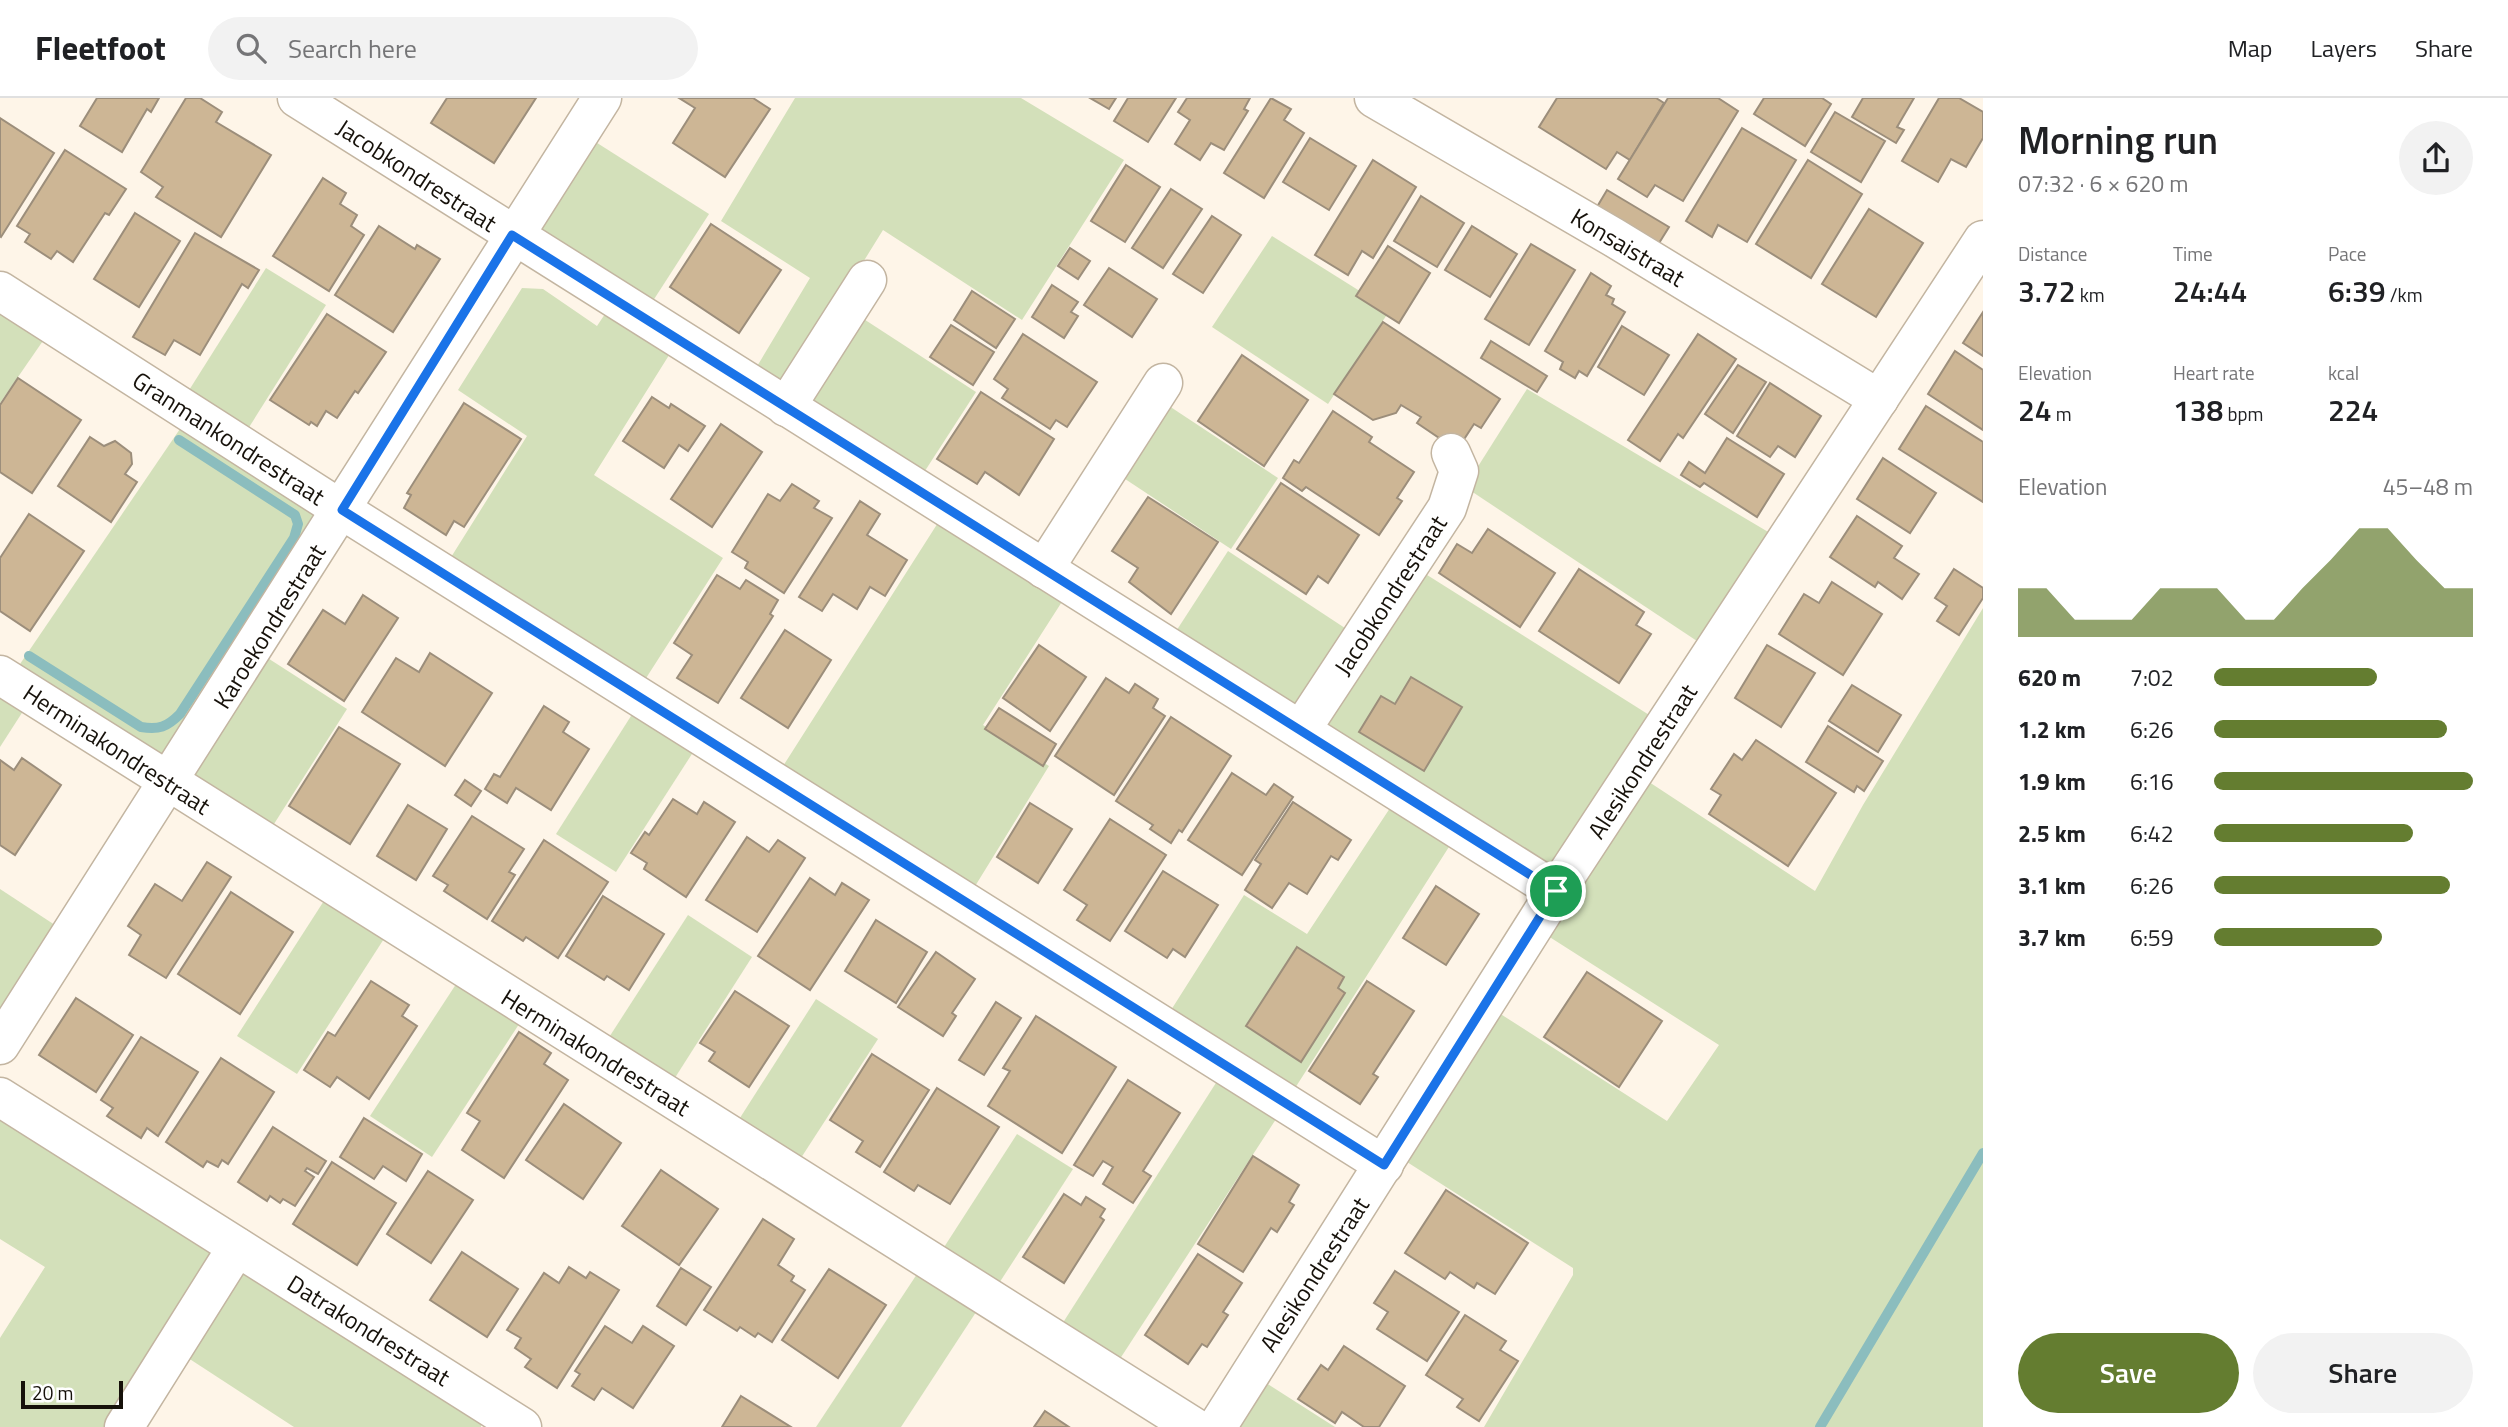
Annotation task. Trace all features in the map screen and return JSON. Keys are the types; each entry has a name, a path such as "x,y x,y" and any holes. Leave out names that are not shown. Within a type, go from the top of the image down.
{"street":[{"name":"Jacobkondrestraat","path":"297,98 1556,891"},
{"name":"Karoekondrestraat","path":"0,1045 342,510 512,235 602,98"},
{"name":"Konsaistraat","path":"1374,98 1613,237 1879,399"},
{"name":"Alesikondrestraat","path":"1216,1427 1556,891 1983,240"},
{"path":"786,407 867,280"},
{"name":"Granmankondrestraat","path":"0,291 342,510 1384,1165"},
{"path":"1044,569 1163,383"},
{"name":"Jacobkondrestraat","path":"1301,730 1447,508 1459,471 1451,453"},
{"name":"Herminakondrestraat","path":"0,675 1194,1427"},
{"name":"Datrakondrestraat","path":"0,1097 237,1247 505,1423"},
{"path":"124,1427 237,1247"}],"green space":[{"path":"795,98 1021,98 1124,160 1022,320 883,230 782,393 753,373 810,278 721,221"},
{"path":"594,141 709,214 649,307 541,234 541,225"},
{"path":"1272,236 1390,310 1328,404 1212,327"},
{"path":"266,268 326,305 246,432 186,395"},
{"path":"522,288 543,289 597,326 607,311 671,352 594,475 723,558 641,686 448,562 527,436 458,390"},
{"path":"0,304 47,335 0,403"},
{"path":"856,314 976,392 921,477 802,399"},
{"path":"1527,389 1775,536 1703,645 1465,487"},
{"path":"1163,402 1278,478 1231,549 1116,473"},
{"path":"184,423 320,512 175,748 161,754 18,667"},
{"path":"941,518 1065,597 983,725 1049,766 969,896 778,774"},
{"path":"1228,551 1351,632 1294,712 1171,639"},
{"path":"1416,568 1654,718 1557,862 1539,868 1328,735 1321,711"},
{"path":"1983,608 1983,1427 1484,1427 1573,1275 1573,1268 1407,1162 1499,1013 1667,1121 1719,1045 1548,936 1646,780 1815,891 1863,805"},
{"path":"263,655 347,709 267,835 195,777 195,765"},
{"path":"0,688 27,705 0,747"},
{"path":"638,705 699,743 616,872 556,834"},
{"path":"1394,802 1454,839 1290,1096 1166,1018 1244,895 1307,934"},
{"path":"0,889 61,929 0,1024"},
{"path":"329,893 389,931 297,1074 237,1036"},
{"path":"688,915 752,957 671,1084 606,1042"},
{"path":"462,975 525,1015 432,1157 370,1116"},
{"path":"816,999 878,1039 799,1161 738,1121"},
{"path":"1221,1075 1280,1113 1114,1368 1057,1332"},
{"path":"0,1109 217,1251 113,1427 0,1427 0,1338 45,1267 0,1239"},
{"path":"1017,1134 1073,1169 994,1291 939,1255"},
{"path":"240,1263 481,1422 481,1427 294,1427 182,1354"},
{"path":"921,1268 980,1306 901,1427 816,1427"},
{"path":"1263,1381 1335,1427 1235,1427"}],"building":[{"path":"97,98 159,98 151,112 147,109 122,152 80,126"},
{"path":"186,98 200,98 222,112 216,122 271,155 221,237 156,197 163,187 141,172"},
{"path":"447,98 536,98 494,163 431,123"},
{"path":"679,98 753,98 770,109 725,177 673,143 695,108"},
{"path":"1090,98 1116,98 1109,109"},
{"path":"1128,98 1176,98 1148,142 1114,121"},
{"path":"1187,98 1250,98 1244,109 1248,111 1224,150 1211,143 1200,160 1175,144 1190,120 1178,112"},
{"path":"1271,98 1291,109 1284,120 1304,133 1264,198 1224,173"},
{"path":"1557,98 1656,98 1664,103 1630,160 1617,152 1606,169 1539,127"},
{"path":"1668,98 1718,98 1738,111 1683,201 1655,185 1647,197 1618,179"},
{"path":"1764,98 1822,98 1831,104 1805,146 1754,114"},
{"path":"1863,98 1914,98 1897,127 1904,130 1896,143 1852,117"},
{"path":"1939,98 1959,98 1983,112 1983,138 1966,167 1951,159 1938,182 1902,161"},
{"path":"1835,112 1885,141 1861,182 1811,152"},
{"path":"0,118 54,153 1,237 0,236"},
{"path":"1742,128 1796,160 1747,242 1718,225 1712,237 1686,221"},
{"path":"1310,138 1356,166 1329,210 1283,182"},
{"path":"65,150 126,189 109,215 105,213 73,262 57,251 51,259 25,242 30,234 17,226"},
{"path":"1373,160 1416,187 1373,258 1362,251 1348,275 1315,255"},
{"path":"1808,160 1862,194 1811,278 1756,244"},
{"path":"1126,165 1160,187 1125,242 1091,221"},
{"path":"323,178 346,193 340,204 357,215 351,226 364,235 329,291 273,256"},
{"path":"1171,189 1202,209 1163,268 1132,248"},
{"path":"1607,190 1669,227 1656,248 1594,212"},
{"path":"1421,196 1464,223 1437,267 1394,241"},
{"path":"1869,209 1923,243 1876,317 1822,284"},
{"path":"135,213 180,241 139,307 94,279"},
{"path":"1212,216 1241,235 1203,293 1173,274"},
{"path":"711,224 781,270 739,333 670,287"},
{"path":"379,226 415,249 417,245 440,259 393,332 335,295"},
{"path":"1472,226 1517,254 1490,297 1445,270"},
{"path":"195,233 259,270 248,288 242,284 200,355 174,340 165,355 133,337"},
{"path":"1531,244 1575,270 1529,345 1485,319"},
{"path":"1388,246 1430,273 1399,323 1356,296"},
{"path":"1070,248 1090,261 1078,279 1058,266"},
{"path":"1109,268 1157,299 1132,337 1084,305"},
{"path":"1591,273 1611,286 1606,295 1614,299 1612,304 1625,312 1587,376 1579,371 1575,378 1560,369 1563,362 1545,351"},
{"path":"1052,285 1078,302 1071,312 1078,316 1064,338 1032,317"},
{"path":"972,291 1015,319 996,348 954,320"},
{"path":"1983,312 1983,356 1963,343"},
{"path":"327,314 386,352 337,418 326,411 317,426 311,422 309,425 270,400"},
{"path":"1383,322 1500,399 1481,428 1474,424 1457,450 1417,423 1421,417 1401,405 1396,413 1373,420 1334,394"},
{"path":"951,325 994,352 973,385 930,357"},
{"path":"1622,326 1669,355 1644,395 1598,367"},
{"path":"1023,334 1097,382 1067,427 1056,420 1050,429 1002,398 1008,389 994,379"},
{"path":"1698,334 1736,359 1683,438 1678,434 1660,461 1628,440"},
{"path":"1491,341 1547,376 1537,392 1481,358"},
{"path":"1955,351 1983,370 1983,430 1928,394"},
{"path":"1242,355 1308,400 1264,466 1198,421"},
{"path":"1738,365 1766,382 1733,433 1705,414"},
{"path":"18,378 81,420 32,493 0,472 0,405"},
{"path":"1770,383 1821,416 1795,457 1778,446 1770,457 1737,436"},
{"path":"981,392 1054,439 1019,495 985,472 977,484 937,459"},
{"path":"652,397 669,408 671,404 705,426 688,451 679,445 664,468 623,441"},
{"path":"464,403 521,439 464,527 454,521 446,535 404,508 411,495 407,493"},
{"path":"1926,406 1983,442 1983,502 1899,449"},
{"path":"1333,411 1372,437 1369,442 1414,472 1397,498 1402,501 1379,535 1306,487 1302,491 1283,478 1294,460 1299,463"},
{"path":"721,424 762,452 712,527 671,499"},
{"path":"90,437 104,446 115,441 131,453 132,464 125,474 137,482 111,522 58,486"},
{"path":"1727,438 1784,474 1757,517 1704,483 1700,487 1681,475 1689,462 1705,473"},
{"path":"1883,458 1936,493 1910,533 1857,499"},
{"path":"1281,483 1359,535 1328,583 1318,576 1306,594 1237,549"},
{"path":"792,484 819,501 814,508 832,518 784,593 745,568 748,562 732,552 768,494 780,501"},
{"path":"1148,497 1218,542 1171,614 1129,582 1138,568 1112,551"},
{"path":"860,501 880,514 867,535 907,560 885,596 870,587 857,609 833,594 822,611 799,597"},
{"path":"29,514 84,551 30,631 0,611 0,558"},
{"path":"1857,516 1902,546 1894,558 1919,574 1902,599 1878,582 1875,587 1830,557"},
{"path":"1488,529 1555,573 1520,627 1439,573 1457,544 1472,553"},
{"path":"1579,569 1644,612 1636,625 1651,634 1619,683 1539,631"},
{"path":"1954,569 1983,588 1983,598 1959,635 1937,621 1947,606 1935,598"},
{"path":"717,575 740,589 746,580 778,600 770,614 773,616 718,703 677,678 692,655 674,643"},
{"path":"1832,582 1882,614 1843,675 1779,634 1804,594 1819,603"},
{"path":"363,595 398,618 344,701 288,664 323,610 345,624"},
{"path":"785,630 831,660 788,728 741,698"},
{"path":"1039,645 1086,677 1050,731 1003,698"},
{"path":"1767,645 1815,673 1781,727 1735,698"},
{"path":"430,653 492,693 445,766 362,712 396,658 419,672"},
{"path":"1411,677 1462,707 1424,771 1359,732 1381,696 1395,704"},
{"path":"1106,678 1129,693 1135,684 1158,699 1153,708 1165,716 1114,795 1055,756"},
{"path":"1852,685 1901,715 1878,752 1829,721"},
{"path":"544,706 569,722 563,732 589,749 551,810 516,788 507,803 485,789 494,774 500,777"},
{"path":"999,708 1056,744 1043,766 985,729"},
{"path":"1171,717 1231,756 1182,832 1179,830 1171,843 1150,829 1153,825 1116,801"},
{"path":"1828,726 1883,761 1864,791 1857,786 1854,792 1806,762"},
{"path":"339,727 400,764 350,844 289,806"},
{"path":"1756,740 1836,793 1788,866 1709,814 1721,795 1711,789 1734,754 1742,760"},
{"path":"22,758 61,785 15,855 0,845 0,760 14,770"},
{"path":"1232,773 1266,795 1274,784 1293,797 1242,875 1188,840"},
{"path":"465,780 481,791 471,806 455,795"},
{"path":"673,799 697,814 704,802 735,822 686,897 644,869 647,863 631,853 645,832 649,835"},
{"path":"1293,802 1351,840 1338,860 1331,856 1307,894 1289,883 1272,908 1245,890 1261,864 1255,860"},
{"path":"1030,803 1072,829 1038,883 997,857"},
{"path":"408,805 447,829 416,880 377,856"},
{"path":"472,816 524,849 509,872 515,875 487,919 444,891 448,885 433,876"},
{"path":"1110,819 1166,855 1110,941 1077,920 1087,905 1064,890"},
{"path":"747,837 769,852 778,840 805,858 757,932 706,900"},
{"path":"544,840 608,882 558,958 526,937 523,941 492,921"},
{"path":"207,862 231,877 166,978 129,955 141,935 128,926 155,884 182,901"},
{"path":"1163,871 1218,905 1185,957 1173,949 1167,958 1125,931"},
{"path":"810,878 835,895 842,883 869,900 810,990 758,956"},
{"path":"1436,886 1479,914 1446,965 1403,938"},
{"path":"231,892 293,932 240,1014 178,974"},
{"path":"603,896 664,934 629,990 607,976 604,980 566,956"},
{"path":"876,920 927,952 896,1003 845,971"},
{"path":"1297,947 1344,977 1338,988 1345,993 1301,1062 1246,1026"},
{"path":"936,952 975,979 952,1013 956,1016 943,1036 898,1007"},
{"path":"1587,972 1662,1021 1619,1087 1544,1037"},
{"path":"371,981 409,1005 402,1016 417,1026 369,1099 337,1077 330,1087 304,1070 328,1032 335,1036"},
{"path":"1367,981 1414,1011 1373,1074 1378,1077 1360,1104 1309,1071"},
{"path":"735,991 789,1026 749,1087 709,1061 715,1052 700,1043"},
{"path":"76,998 133,1035 96,1092 39,1055"},
{"path":"996,1002 1021,1018 984,1075 959,1060"},
{"path":"1036,1016 1116,1067 1062,1153 988,1106 1010,1071 1003,1068"},
{"path":"519,1032 551,1053 544,1064 568,1080 504,1178 462,1150 480,1121 467,1113"},
{"path":"141,1037 198,1072 158,1136 147,1128 141,1138 107,1116 113,1108 101,1100"},
{"path":"872,1054 929,1090 880,1167 856,1152 863,1141 830,1120"},
{"path":"221,1058 274,1092 228,1164 222,1160 218,1167 207,1161 203,1167 166,1142"},
{"path":"1128,1080 1180,1113 1143,1171 1151,1176 1133,1203 1103,1184 1113,1167 1103,1161 1093,1176 1074,1165"},
{"path":"937,1088 999,1127 950,1204 918,1185 914,1191 884,1172"},
{"path":"564,1104 621,1143 583,1199 526,1160"},
{"path":"364,1118 422,1154 406,1181 383,1166 374,1179 340,1157"},
{"path":"273,1127 326,1161 318,1174 307,1168 305,1171 314,1177 295,1206 283,1199 280,1203 270,1196 267,1201 238,1182"},
{"path":"1253,1156 1299,1185 1289,1202 1294,1205 1277,1232 1271,1228 1243,1272 1198,1244"},
{"path":"332,1162 396,1203 357,1265 293,1224"},
{"path":"661,1170 718,1209 679,1265 622,1226"},
{"path":"428,1171 473,1200 431,1263 387,1234"},
{"path":"1446,1190 1528,1243 1495,1294 1477,1283 1474,1288 1450,1272 1445,1279 1405,1253"},
{"path":"1064,1194 1081,1205 1086,1197 1105,1209 1100,1217 1104,1220 1064,1283 1023,1257"},
{"path":"763,1219 794,1239 778,1265 794,1276 791,1281 805,1290 772,1342 758,1333 755,1337 740,1327 737,1331 704,1310"},
{"path":"462,1252 518,1289 487,1337 430,1300"},
{"path":"1198,1254 1242,1283 1223,1312 1228,1315 1207,1347 1202,1344 1188,1364 1145,1335"},
{"path":"569,1267 586,1278 590,1272 619,1290 557,1388 525,1367 531,1359 515,1348 521,1338 507,1330 544,1273 559,1283"},
{"path":"681,1268 711,1287 686,1325 657,1306"},
{"path":"829,1269 886,1305 838,1378 782,1340"},
{"path":"1395,1271 1459,1312 1427,1361 1377,1329 1388,1312 1374,1303"},
{"path":"1465,1315 1506,1341 1500,1350 1518,1361 1479,1421 1457,1407 1463,1399 1426,1375"},
{"path":"605,1326 632,1343 643,1326 674,1346 633,1408 602,1388 594,1400 572,1386 580,1374 575,1371"},
{"path":"1344,1346 1405,1386 1379,1427 1364,1427 1342,1412 1335,1423 1298,1399 1321,1365 1328,1370"},
{"path":"741,1396 791,1427 722,1427"},
{"path":"1045,1411 1069,1427 1034,1427"}],"waterway":[{"path":"29,656 141,727 162,726 180,714 294,538 298,524 295,515 179,440"},
{"path":"1820,1427 1983,1153"}],"route":[{"path":"512,235 1556,891 1384,1165 342,510 512,235"}]}
